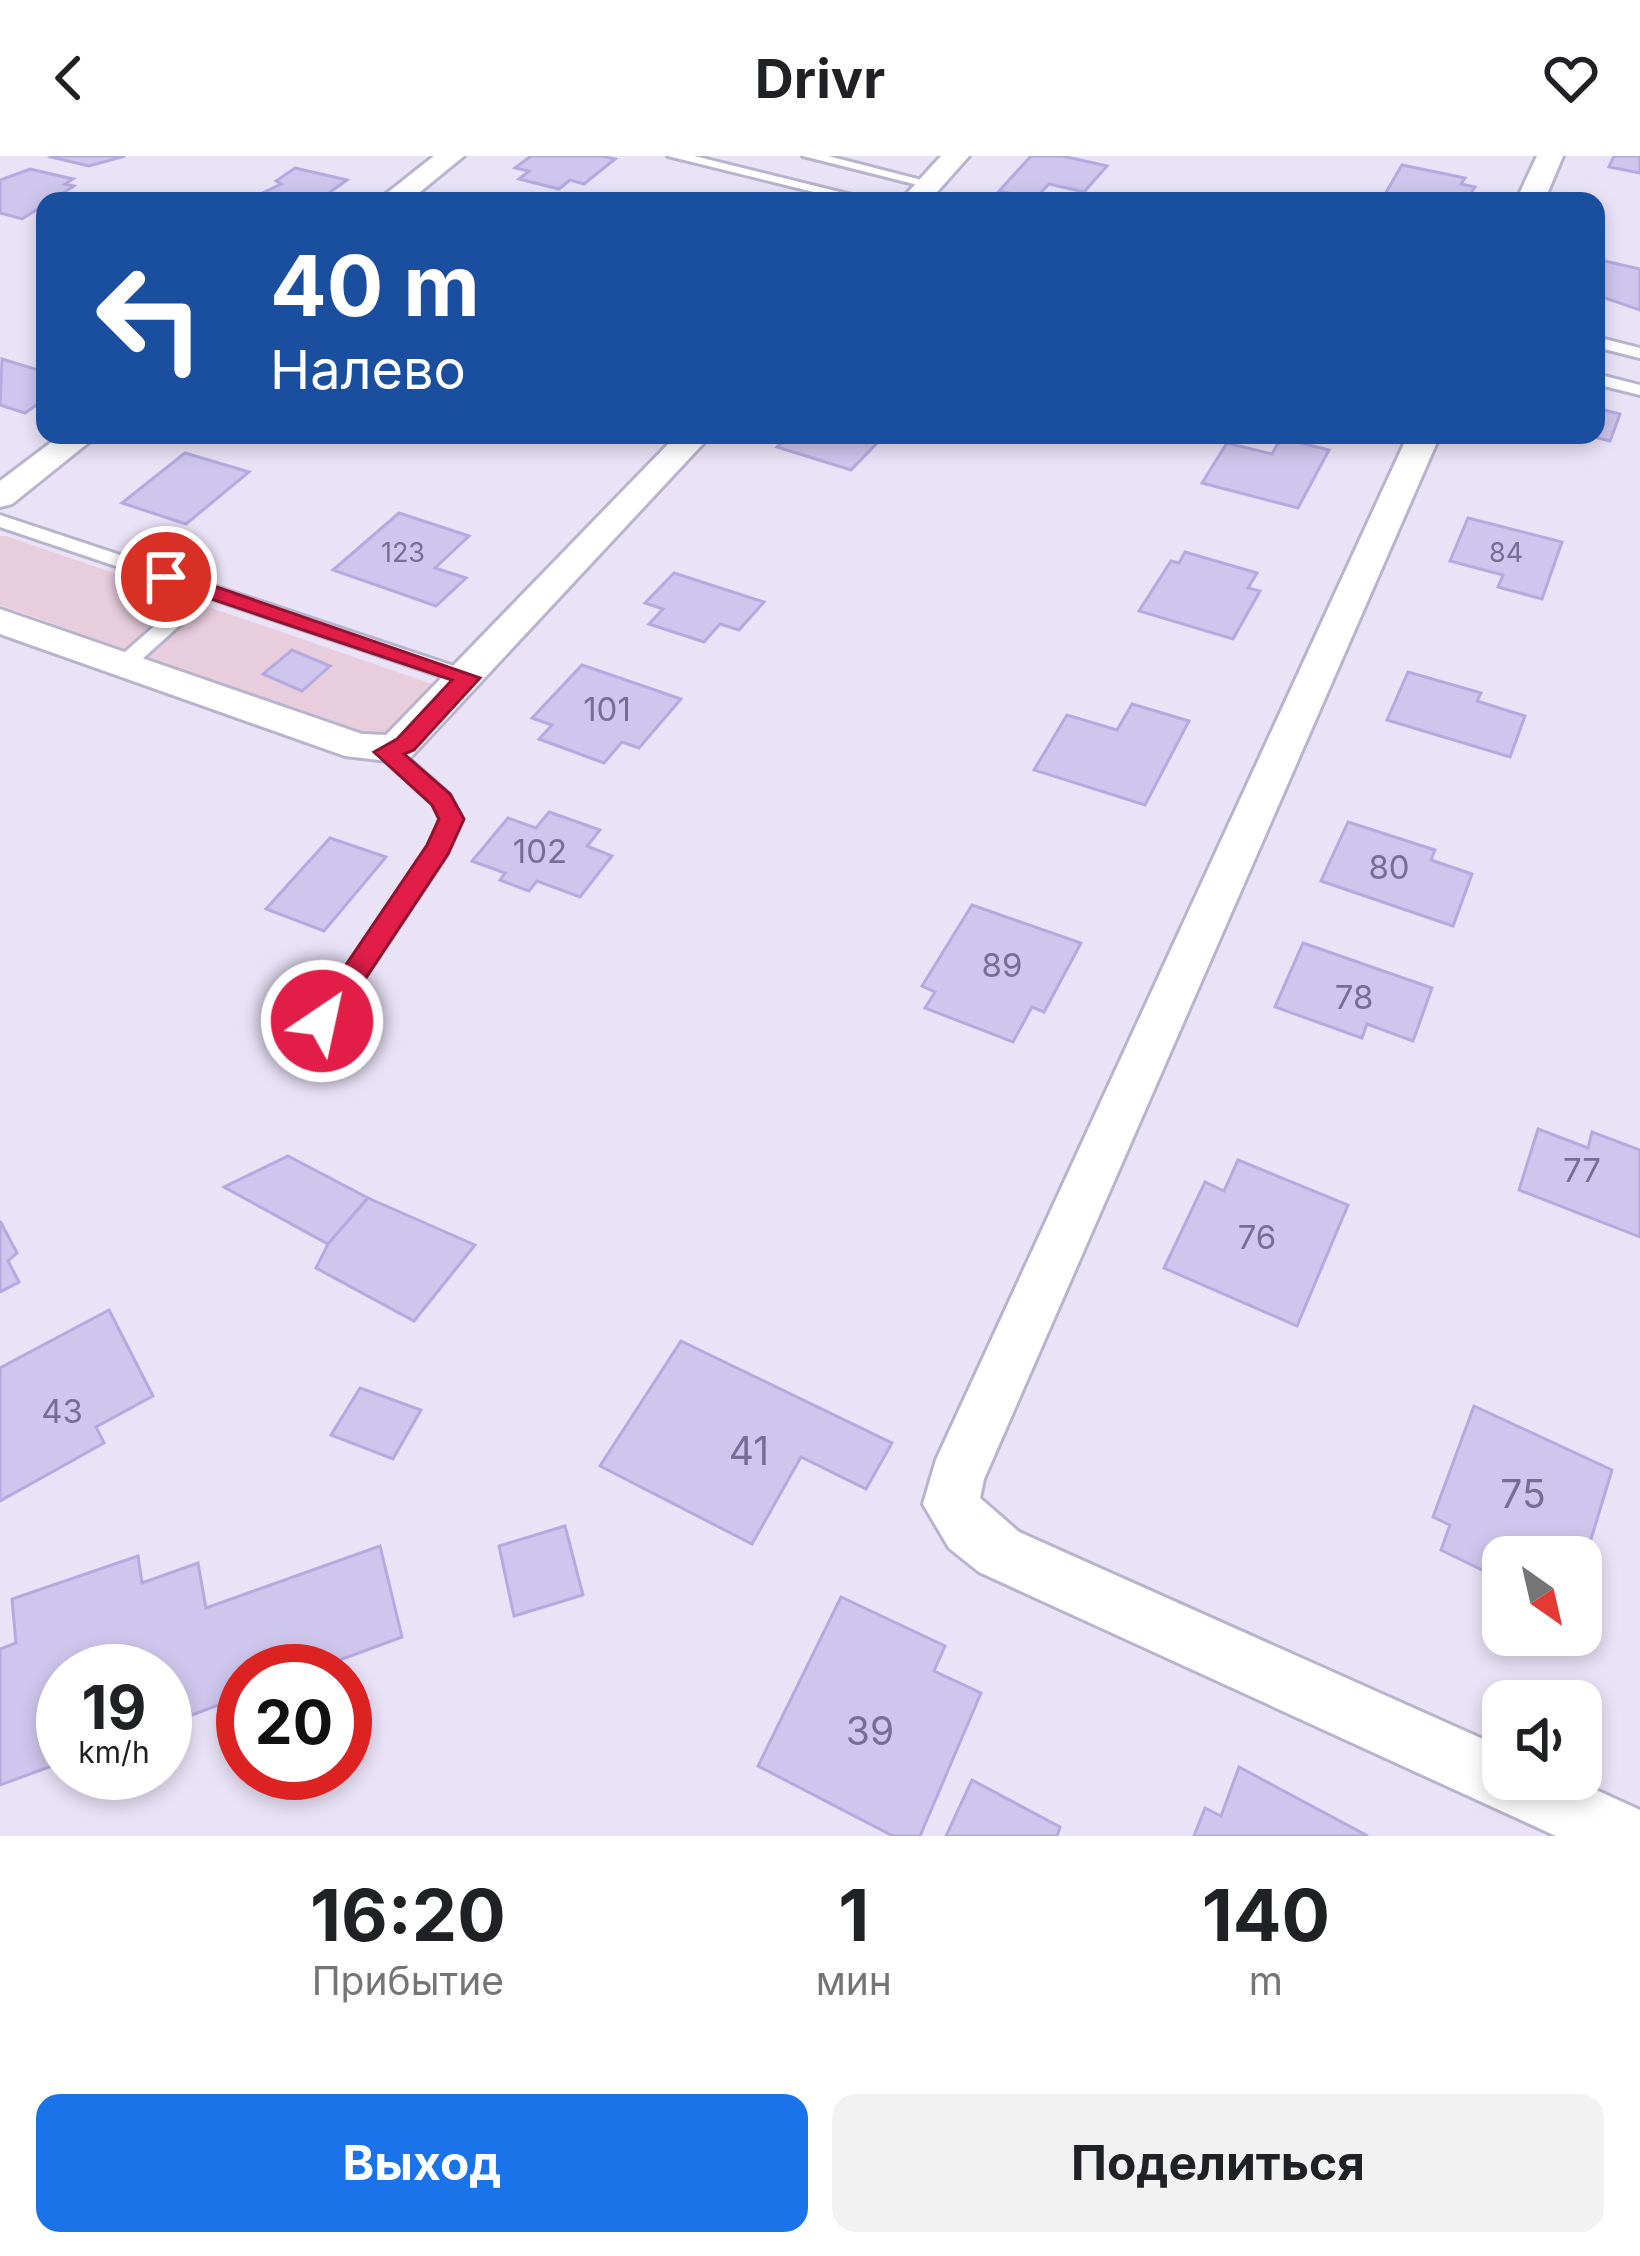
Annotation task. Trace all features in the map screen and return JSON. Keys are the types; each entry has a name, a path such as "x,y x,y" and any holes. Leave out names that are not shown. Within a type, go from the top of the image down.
{"street":[{"path":"403,192 451,156"},
{"path":"923,192 956,156"},
{"path":"1533,192 1550,156"},
{"path":"0,497 70,444"},
{"path":"0,621 358,747 386,752 406,745 687,444"},
{"path":"1420,444 956,1479 951,1504 969,1529 999,1552 1630,1836 1640,1822"}],"lane":[{"path":"675,156 830,192"},
{"path":"810,156 919,192"},
{"path":"1605,344 1640,353"},
{"path":"1605,381 1640,390"},
{"path":"0,521 468,678"},
{"path":"123,665 207,590"},
{"path":"299,1056 439,848 451,819 442,800 386,752"}],"shaded area":[{"path":"0,156 1640,156 1640,1836 0,1836"},
{"path":"0,536 189,599 130,651 0,605"},
{"path":"200,604 435,685 386,740 142,655"}],"building":[{"path":"53,156 125,156 89,166 51,157"},
{"path":"531,156 615,159 584,184 570,180 559,189 519,179 529,171 515,168"},
{"path":"1031,156 1062,156 1107,166 1084,192 1049,184 1042,192 999,191"},
{"path":"1614,156 1640,156 1640,173 1609,167"},
{"path":"1402,165 1465,178 1461,184 1475,187 1472,192 1386,192"},
{"path":"295,168 347,180 330,192 265,192 281,184 276,181"},
{"path":"30,169 73,179 65,184 74,186 65,192 36,192 36,210 22,219 0,213 0,180"},
{"path":"1605,261 1640,269 1640,310 1605,298"},
{"path":"2,359 36,369 36,405 25,413 0,405"},
{"path":"1605,410 1620,414 1610,441 1605,440"},
{"path":"780,444 876,444 851,470 777,447"},
{"path":"1226,444 1272,454 1278,444 1329,450 1298,508 1202,483"},
{"path":"185,453 249,472 186,524 122,503"},
{"path":"399,513 469,536 435,568 466,578 436,606 333,570"},
{"path":"1468,518 1562,542 1542,599 1498,587 1503,575 1450,561"},
{"path":"1185,552 1257,573 1248,588 1260,591 1233,639 1139,611 1171,561 1179,563"},
{"path":"674,573 764,602 739,630 720,624 704,642 649,624 663,609 645,603"},
{"path":"292,650 330,666 302,691 263,674"},
{"path":"582,665 681,699 639,748 622,742 604,763 539,739 552,725 532,718"},
{"path":"1408,672 1481,693 1477,701 1525,716 1510,757 1387,720"},
{"path":"1132,704 1189,721 1145,805 1034,770 1067,715 1117,730"},
{"path":"549,812 600,830 587,846 612,856 580,897 537,881 529,891 500,880 505,873 472,861 508,818 536,828"},
{"path":"1348,822 1435,850 1431,860 1472,874 1453,926 1321,881"},
{"path":"330,838 386,857 324,931 266,909"},
{"path":"972,905 1081,943 1044,1012 1032,1007 1013,1042 925,1008 935,992 922,986"},
{"path":"1303,943 1432,988 1413,1041 1367,1024 1362,1038 1275,1007"},
{"path":"1538,1129 1588,1148 1592,1132 1640,1150 1640,1237 1519,1190"},
{"path":"288,1156 368,1198 328,1244 224,1187"},
{"path":"1238,1160 1348,1205 1297,1326 1164,1268 1205,1182 1224,1191"},
{"path":"368,1198 475,1245 414,1321 316,1268 328,1244"},
{"path":"0,1221 17,1253 8,1261 19,1282 0,1292"},
{"path":"109,1310 153,1396 96,1427 104,1443 0,1501 0,1368"},
{"path":"681,1341 892,1443 866,1489 801,1457 752,1544 600,1466"},
{"path":"360,1388 421,1410 393,1459 331,1435"},
{"path":"1474,1406 1612,1470 1592,1536 1482,1536 1482,1570 1441,1550 1450,1525 1433,1517"},
{"path":"565,1526 583,1595 514,1616 499,1546"},
{"path":"380,1546 402,1637 372,1648 372,1644 216,1644 216,1706 192,1715 192,1644 36,1644 36,1772 0,1785 0,1649 16,1643 12,1599 138,1556 142,1583 198,1563 206,1608"},
{"path":"841,1597 945,1646 934,1671 981,1693 920,1836 893,1836 758,1766"},
{"path":"1239,1767 1368,1836 1194,1836 1205,1808 1221,1816"},
{"path":"972,1780 1060,1827 1057,1836 946,1836"}],"route":[{"path":"166,577 468,678 406,745 386,752 442,800 451,819 439,848 322,1021"}]}
